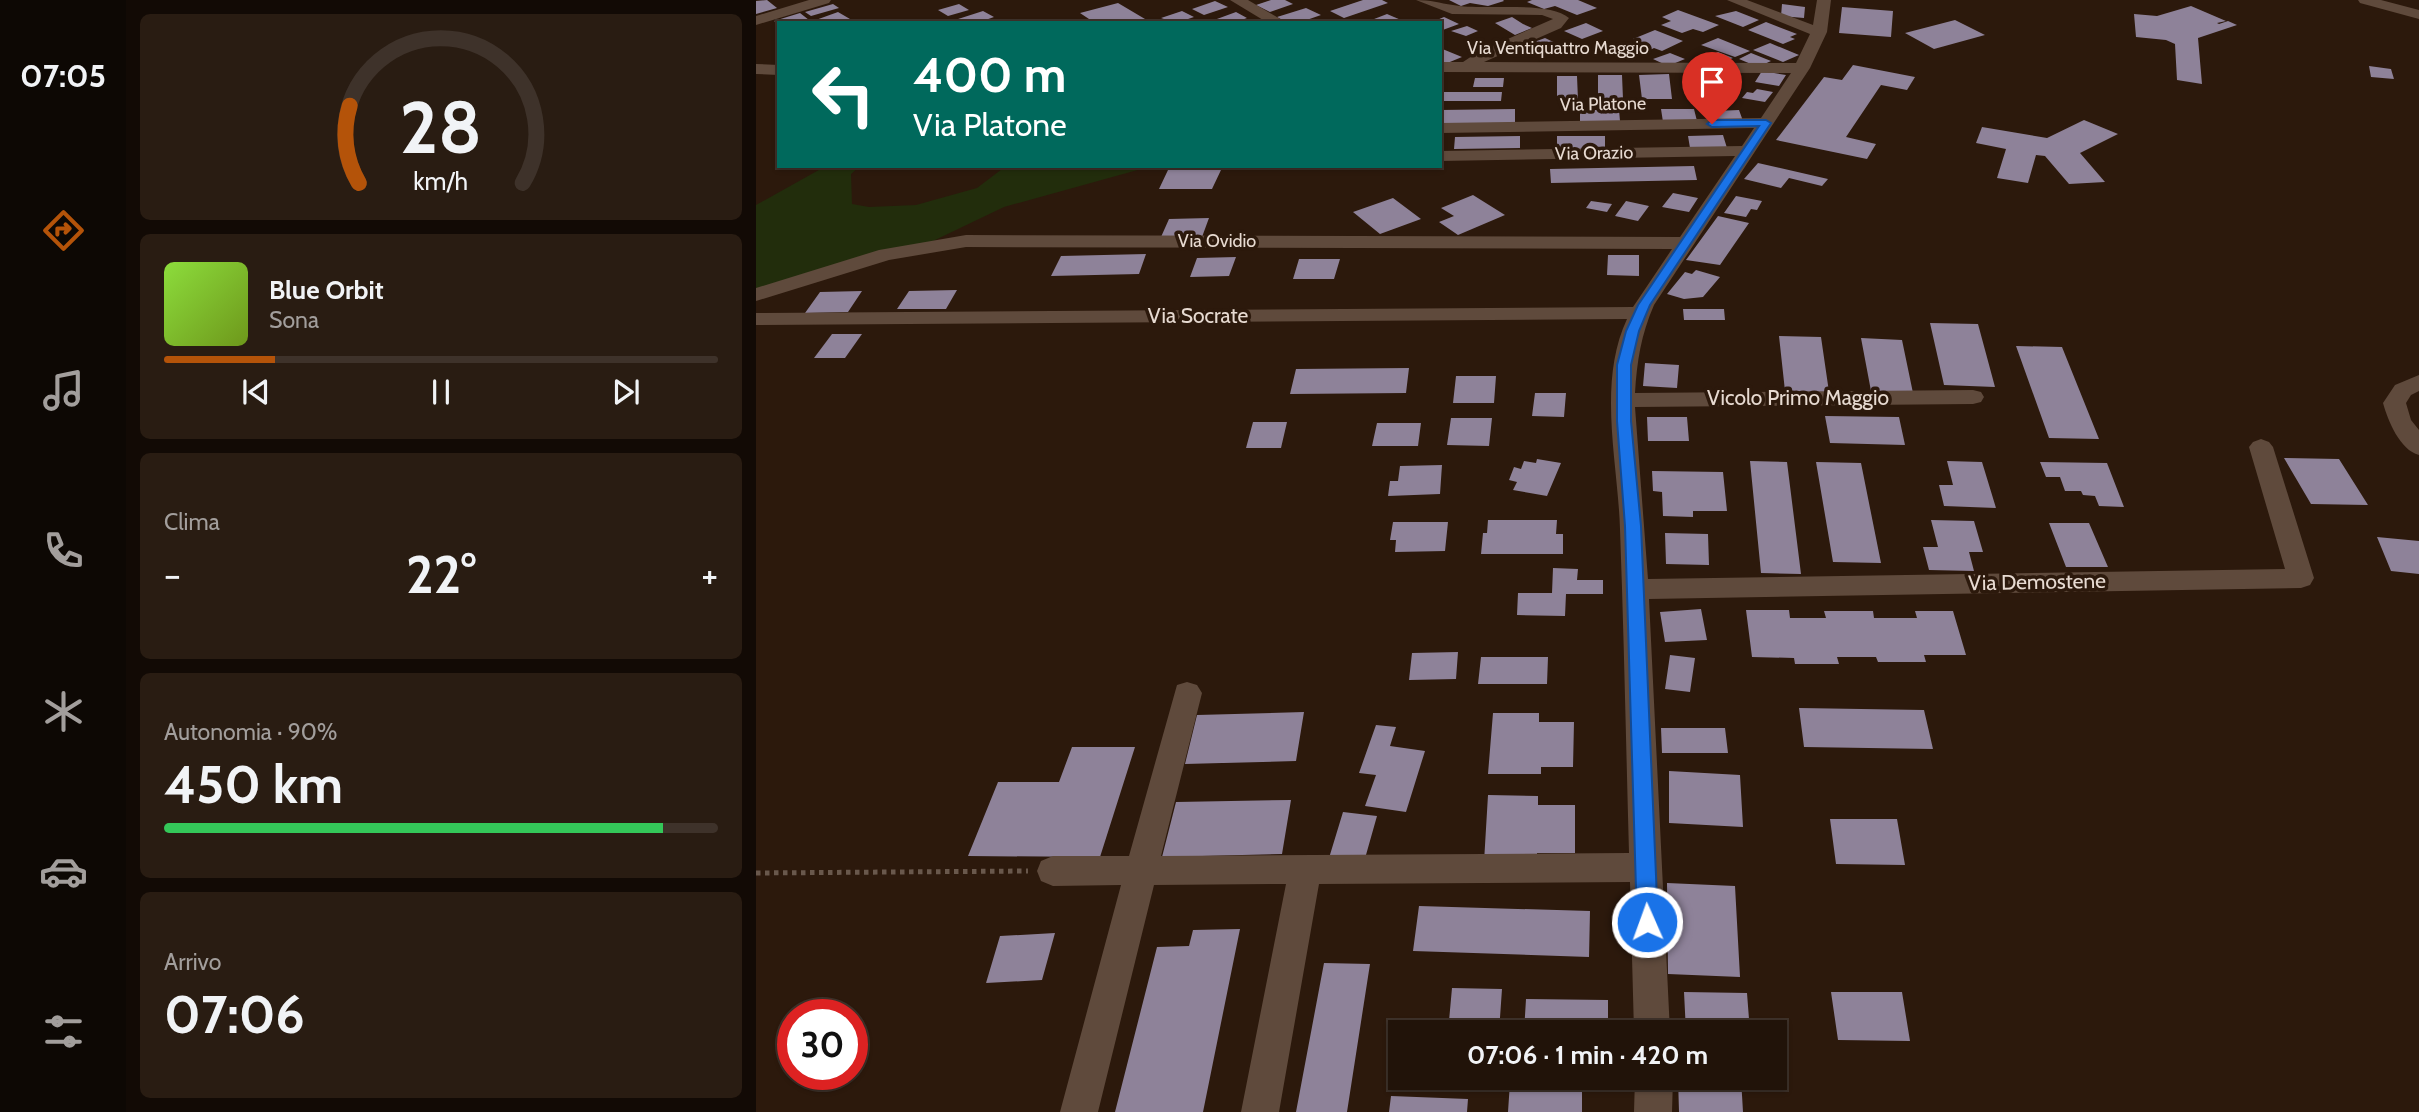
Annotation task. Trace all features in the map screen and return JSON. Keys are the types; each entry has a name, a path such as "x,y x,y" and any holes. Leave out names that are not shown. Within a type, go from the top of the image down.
{"street":[{"path":"756,21 824,0"},
{"path":"1237,0 1276,21"},
{"path":"1423,0 1452,10 1537,11 1555,13 1562,18 1556,25 1484,55 1467,67"},
{"path":"1734,0 1819,32"},
{"path":"1651,1020 1636,589 1623,400 1626,357 1640,313 1802,68 1819,32 1824,0"},
{"path":"2365,0 2419,15"},
{"name":"Via Ventiquattro Maggio","path":"1442,67 1802,68"},
{"path":"756,69 777,69"},
{"name":"Via Platone","path":"1442,128 1766,123"},
{"name":"Via Orazio","path":"1442,156 1747,151"},
{"name":"Via Ovidio","path":"756,295 860,262 966,241 1686,243"},
{"name":"Via Socrate","path":"756,319 1640,313"},
{"path":"2419,382 2403,390 2394,403 2400,421 2419,447"},
{"name":"Vicolo Primo Maggio","path":"1623,400 1973,397"},
{"name":"Via Demostene","path":"1636,589 2301,578 2261,447"},
{"path":"1079,1112 1187,693"},
{"path":"1053,871 1645,867"},
{"path":"1261,1112 1305,869"},
{"path":"1653,1112 1654,1090"}],"path":[{"path":"756,873 1053,871"}],"green space":[{"path":"822,168 858,168 851,174 852,204 869,207 916,205 977,188 1003,168 1145,168 1004,207 933,241 756,291 756,205"}],"building":[{"path":"767,0 777,8 756,14 756,1"},
{"path":"1271,0 1285,0 1293,4 1270,12 1256,5"},
{"path":"1363,0 1382,0 1388,3 1344,18 1330,11"},
{"path":"1449,0 1504,1 1488,6 1470,3 1461,6"},
{"path":"1578,0 1597,8 1577,15 1555,6 1544,9 1527,2"},
{"path":"1215,1 1228,7 1204,15 1192,9"},
{"path":"1118,3 1145,19 1092,21 1080,13"},
{"path":"833,4 839,8 811,16 805,12"},
{"path":"959,4 969,10 948,16 938,10"},
{"path":"1782,4 1805,7 1804,18 1781,16"},
{"path":"2191,6 2226,21 2217,23 2219,24 2228,21 2237,25 2198,38 2202,84 2177,80 2175,44 2166,40 2136,37 2134,14 2157,16"},
{"path":"1842,7 1893,11 1891,37 1839,33"},
{"path":"1306,8 1321,15 1304,21 1284,21 1277,17"},
{"path":"1678,10 1719,25 1703,32 1693,29 1682,33 1661,25 1671,21 1662,17"},
{"path":"983,11 994,17 983,21 955,20"},
{"path":"1182,11 1194,17 1182,21 1161,18"},
{"path":"1736,11 1759,20 1743,27 1715,16"},
{"path":"838,12 850,19 844,21 813,21"},
{"path":"1236,12 1247,18 1239,21 1211,21"},
{"path":"800,13 809,20 777,23 774,21"},
{"path":"1387,14 1401,20 1399,21 1369,21"},
{"path":"1444,17 1459,24 1442,30 1442,21 1435,21"},
{"path":"1512,17 1532,28 1515,35 1495,23"},
{"path":"1955,20 1985,35 1934,49 1905,33"},
{"path":"1766,22 1797,34 1790,37 1795,39 1783,44 1748,30"},
{"path":"1586,23 1603,31 1582,39 1564,31"},
{"path":"1467,26 1478,31 1466,36 1451,31"},
{"path":"1655,30 1683,41 1662,51 1654,48 1648,51 1640,47 1646,45 1633,39"},
{"path":"1545,38 1564,47 1544,54 1526,45"},
{"path":"1718,38 1750,51 1735,57 1701,45"},
{"path":"1770,43 1799,55 1783,62 1753,50"},
{"path":"1442,49 1462,57 1442,63"},
{"path":"1718,52 1733,58 1712,67 1697,61"},
{"path":"1670,53 1685,59 1668,66 1653,59"},
{"path":"1751,53 1771,61 1758,67 1739,59"},
{"path":"1853,65 1915,77 1907,90 1881,85 1846,137 1876,144 1867,159 1776,140 1824,77 1842,80"},
{"path":"2369,66 2391,69 2394,79 2371,77"},
{"path":"1762,71 1786,75 1779,86 1755,82"},
{"path":"1669,74 1672,99 1642,99 1639,75"},
{"path":"1598,75 1622,75 1623,99 1598,99"},
{"path":"1557,76 1577,76 1578,100 1557,100"},
{"path":"1475,78 1504,78 1503,87 1473,87"},
{"path":"1686,84 1705,84 1708,96 1689,97"},
{"path":"1757,89 1773,92 1765,102 1742,98 1747,92 1753,93"},
{"path":"1444,92 1502,92 1501,101 1442,101"},
{"path":"1515,109 1515,124 1442,125 1442,110"},
{"path":"1661,109 1694,109 1697,121 1663,122"},
{"path":"1580,110 1619,110 1620,121 1580,122"},
{"path":"1739,110 1743,121 1718,122 1715,111"},
{"path":"2084,120 2118,134 2080,153 2105,182 2069,184 2045,156 2036,155 2028,183 1997,178 2006,149 1976,143 1982,127 2047,138"},
{"path":"1723,135 1727,148 1690,148 1688,136"},
{"path":"1520,136 1520,148 1454,149 1455,137"},
{"path":"1557,136 1605,136 1605,149 1557,149"},
{"path":"1758,163 1828,179 1822,186 1789,178 1781,188 1744,179"},
{"path":"1694,166 1697,180 1551,183 1550,169"},
{"path":"1168,170 1221,170 1212,189 1159,189"},
{"path":"1673,193 1698,198 1689,212 1662,207"},
{"path":"1473,195 1505,215 1458,235 1439,222 1454,216 1441,208"},
{"path":"1736,196 1762,201 1757,210 1751,209 1746,217 1724,213"},
{"path":"1393,198 1421,219 1380,234 1353,212"},
{"path":"1591,201 1612,204 1607,212 1586,208"},
{"path":"1626,201 1649,206 1638,221 1615,216"},
{"path":"1718,216 1749,223 1720,265 1686,260"},
{"path":"1209,218 1202,237 1161,237 1169,219"},
{"path":"1146,254 1139,274 1051,276 1061,256"},
{"path":"1608,255 1639,255 1639,276 1607,275"},
{"path":"1236,257 1229,276 1190,277 1197,258"},
{"path":"1299,259 1340,259 1334,279 1293,279"},
{"path":"1696,270 1720,277 1703,297 1684,299 1667,294 1685,272 1692,274"},
{"path":"957,290 946,309 897,309 909,291"},
{"path":"862,291 848,312 805,313 820,292"},
{"path":"1683,309 1724,309 1725,320 1684,320"},
{"path":"1930,323 1978,324 1995,387 1944,385"},
{"path":"832,334 862,334 845,358 814,358"},
{"path":"1779,336 1821,337 1829,392 1785,391"},
{"path":"1861,338 1902,340 1913,393 1871,391"},
{"path":"2016,346 2062,347 2099,439 2049,438"},
{"path":"1645,363 1679,365 1677,388 1643,386"},
{"path":"1409,368 1406,393 1290,394 1296,369"},
{"path":"1456,376 1496,376 1494,403 1453,403"},
{"path":"1535,393 1566,393 1564,417 1532,416"},
{"path":"1825,416 1899,417 1905,445 1830,443"},
{"path":"1647,417 1687,417 1689,441 1648,441"},
{"path":"1451,418 1492,418 1489,446 1447,445"},
{"path":"1253,422 1287,422 1281,448 1246,448"},
{"path":"1377,423 1421,423 1418,446 1372,446"},
{"path":"2284,458 2339,459 2368,505 2311,504"},
{"path":"1537,459 1561,463 1547,496 1513,490 1517,482 1509,480 1514,467 1521,469 1524,461 1536,463"},
{"path":"1750,461 1787,462 1801,574 1761,573"},
{"path":"1947,461 1982,462 1996,508 1944,506 1939,485 1953,485"},
{"path":"1816,462 1861,463 1881,563 1833,562"},
{"path":"2040,462 2107,463 2124,507 2099,506 2095,496 2083,495 2081,491 2065,491 2060,477 2046,477"},
{"path":"1442,465 1440,494 1388,496 1390,481 1398,481 1400,466"},
{"path":"1652,471 1723,472 1727,511 1693,511 1693,517 1663,516 1662,492 1653,491"},
{"path":"1488,520 1557,520 1556,534 1563,534 1563,554 1481,554 1483,533 1487,533"},
{"path":"1931,520 1974,521 1983,552 1969,552 1974,571 1929,570 1923,547 1938,547"},
{"path":"1393,522 1448,522 1445,551 1395,552 1396,540 1390,540"},
{"path":"2049,523 2089,523 2108,567 2066,567"},
{"path":"1665,533 1708,534 1709,565 1666,564"},
{"path":"2377,537 2419,541 2419,574 2391,571"},
{"path":"1553,568 1578,569 1577,580 1603,580 1603,594 1566,594 1565,616 1517,615 1518,593 1552,593"},
{"path":"1701,609 1707,640 1665,642 1660,612"},
{"path":"1746,610 1789,610 1790,618 1826,618 1824,611 1873,611 1874,618 1917,618 1915,611 1953,611 1966,655 1924,655 1926,662 1878,662 1876,657 1837,657 1839,664 1795,664 1794,658 1752,657"},
{"path":"1458,652 1456,679 1409,680 1412,653"},
{"path":"1670,655 1695,658 1690,692 1665,689"},
{"path":"1481,657 1548,657 1547,684 1478,684"},
{"path":"1799,708 1924,710 1933,749 1804,747"},
{"path":"1304,712 1296,761 1185,764 1197,715"},
{"path":"1493,713 1539,713 1539,722 1574,722 1573,767 1541,767 1541,774 1488,774"},
{"path":"1376,725 1396,727 1390,746 1425,751 1406,812 1365,806 1376,775 1359,773"},
{"path":"1661,728 1725,728 1728,753 1662,753"},
{"path":"1072,747 1135,747 1100,857 968,856 998,782 1059,782"},
{"path":"1669,771 1740,775 1743,827 1669,823"},
{"path":"1488,795 1538,796 1538,805 1575,805 1575,853 1537,853 1537,862 1484,862"},
{"path":"1291,800 1282,854 1162,857 1176,802"},
{"path":"1343,812 1377,816 1364,862 1329,858"},
{"path":"1830,819 1897,819 1905,865 1836,864"},
{"path":"1667,883 1735,886 1740,977 1668,974"},
{"path":"1419,906 1590,911 1589,957 1413,951"},
{"path":"1240,929 1203,1112 1115,1112 1157,947 1189,946 1193,930"},
{"path":"1055,933 1042,980 986,983 1000,936"},
{"path":"1324,963 1370,964 1347,1112 1296,1112"},
{"path":"1452,988 1502,989 1500,1020 1449,1020"},
{"path":"1684,992 1747,993 1749,1020 1685,1020"},
{"path":"1831,992 1902,992 1910,1041 1838,1040"},
{"path":"1526,999 1608,1000 1608,1020 1525,1020"},
{"path":"1509,1090 1582,1090 1582,1112 1508,1112"},
{"path":"1678,1090 1742,1090 1743,1112 1679,1112"},
{"path":"1391,1096 1468,1099 1467,1112 1389,1112"}],"route":[{"path":"1647,922 1633,526 1623,400 1624,365 1632,331 1644,305 1766,123 1712,124"}]}
